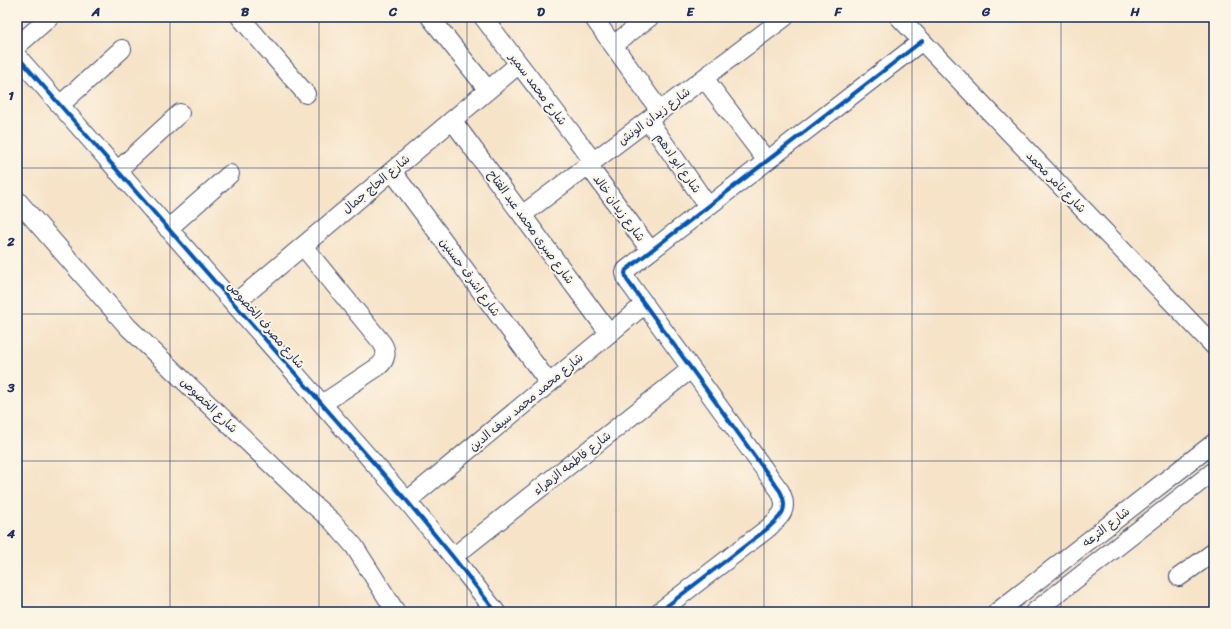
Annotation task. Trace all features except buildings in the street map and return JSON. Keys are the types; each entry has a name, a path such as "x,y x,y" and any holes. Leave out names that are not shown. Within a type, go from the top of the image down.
{"street":[{"path":"17,46 50,17"},
{"path":"240,17 306,94"},
{"path":"430,17 488,90"},
{"name":"شارع محمد سمير","path":"483,17 591,163"},
{"name":"شارع ابو ادهم","path":"592,17 613,45 708,206"},
{"path":"613,45 650,17"},
{"name":"شارع زيدان الونش","path":"522,215 785,17"},
{"name":"شارع تامر محمد","path":"899,17 1214,346"},
{"path":"659,612 767,529 779,518 783,512 784,505 780,492 627,280 625,273 628,267 922,41"},
{"path":"60,105 122,49"},
{"name":"شارع مصرف الخصوص","path":"17,56 407,501 496,612"},
{"name":"شارع الحاج جمال","path":"234,304 519,64"},
{"path":"704,78 767,161"},
{"path":"117,171 180,112"},
{"name":"شارع صبرى محمد عبد الفتاح","path":"452,120 609,333"},
{"name":"شارع زيدان خالد","path":"591,163 650,250"},
{"name":"شارع اشرف حسنين","path":"392,171 549,383"},
{"path":"168,229 230,174"},
{"name":"شارع الخصوص","path":"17,200 128,327 308,500 332,521 354,546 396,612"},
{"path":"303,246 385,347 386,351 385,360 379,366 322,404"},
{"name":"شارع محمد محمد سيف الدين","path":"407,501 645,304"},
{"name":"شارع فاطمه الزهراء","path":"453,557 691,369"},
{"name":"شارع الترعه","path":"997,612 1214,443"},
{"name":"شارع الترعه","path":"1034,612 1214,471"},
{"path":"1179,577 1214,552"}],"cycle path":[{"path":"659,612 767,529 782,513 784,503 780,491 627,280 625,273 626,270 922,41"},
{"path":"17,56 407,501 496,612"}]}
